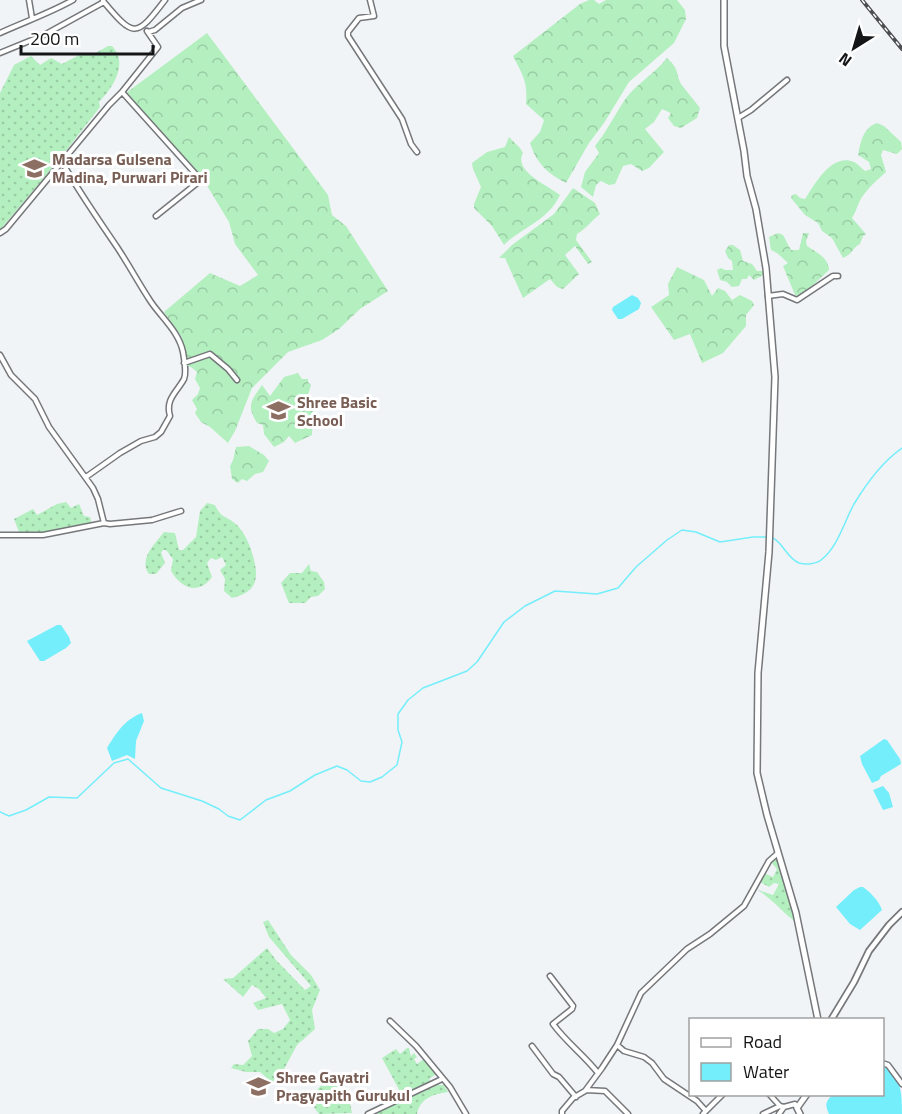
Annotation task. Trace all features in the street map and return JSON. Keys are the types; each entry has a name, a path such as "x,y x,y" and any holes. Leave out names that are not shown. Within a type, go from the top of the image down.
{"main road":[{"path":"724,0 724,46 764,256 775,377 769,552 758,673 756,747 758,773 796,913 818,1018"},
{"path":"798,1111 806,1096"}],"street":[{"path":"29,0 32,18"},
{"path":"0,33 73,0"},
{"path":"0,53 44,35 103,1 124,25 134,29 146,25 165,0"},
{"path":"147,31 155,30 190,2 201,0"},
{"path":"370,0 374,16 359,18 348,32 348,36 402,119 411,144 417,152"},
{"path":"0,233 6,229 158,47 147,31 146,25"},
{"path":"738,118 787,80"},
{"path":"122,92 201,180 156,216"},
{"path":"62,162 152,304 173,331 183,351 184,363 185,377 171,396 168,410 170,416 161,432 110,458 86,477"},
{"path":"768,296 783,294 796,300 801,299 809,291 833,276 838,276"},
{"path":"184,363 210,354 237,380"},
{"path":"0,355 11,375 35,399 50,427 86,477 96,495 104,523"},
{"path":"0,536 43,535 104,523 152,520 181,511"},
{"path":"562,1114 565,1105 585,1090 617,1045 641,993 687,950 744,906 769,861 778,853"},
{"path":"832,1018 869,951 902,912"},
{"path":"550,976 573,1006 553,1024 598,1073"},
{"path":"390,1021 416,1046 450,1088 466,1114"},
{"path":"617,1045 624,1051 644,1057 652,1063 664,1079 689,1096"},
{"path":"532,1046 553,1074 559,1077 576,1097"},
{"path":"884,1064 888,1065 902,1084"},
{"path":"368,1114 442,1079"},
{"path":"585,1090 605,1092 628,1114"},
{"path":"690,1096 706,1112 722,1096"},
{"path":"770,1096 782,1107"},
{"path":"763,1114 795,1104 798,1111"},
{"path":"779,1114 782,1107"}],"green space":[{"path":"594,0 599,4 606,0 677,0 685,10 686,19 674,43 629,82 566,183 544,167 530,143 540,132 544,120 526,104 524,79 513,56 580,4"},
{"path":"207,33 328,195 332,215 346,226 388,291 360,309 339,329 322,340 288,352 252,388 228,443 201,422 195,413 197,409 192,400 200,388 195,379 197,372 186,366 181,336 164,312 210,273 240,286 258,275 235,244 229,222 203,179 126,93"},
{"path":"112,46 117,53 119,68 114,82 99,102 100,107 0,230 0,93 14,65 31,56 40,65 51,58 62,64 79,55 92,55"},
{"path":"667,58 676,68 681,84 700,108 697,118 681,128 674,126 668,118 671,113 662,109 654,122 645,129 664,152 649,168 642,171 631,164 623,166 615,184 609,185 601,181 596,185 593,197 581,187 585,172 599,153 595,146 626,98"},
{"path":"877,123 884,126 901,142 902,149 897,154 883,150 881,155 886,172 865,193 852,218 866,234 860,244 843,258 832,238 822,231 818,223 805,215 791,198 796,194 805,199 825,172 838,162 846,160 854,162 865,171 871,169 869,162 858,155 866,132"},
{"path":"509,137 523,153 521,160 527,172 560,195 542,218 504,245 492,226 474,208 481,187 472,163 487,152 505,147"},
{"path":"573,188 595,203 600,214 577,234 576,240 592,262 588,264 575,246 565,255 579,274 563,289 557,287 550,279 523,298 505,258 499,258 512,245 554,214"},
{"path":"778,233 783,235 791,250 799,250 803,233 809,233 807,246 827,262 829,270 800,297 795,295 783,266 788,263 771,250 769,237"},
{"path":"729,245 740,250 743,261 752,264 757,271 763,271 763,275 754,280 749,275 747,279 742,279 739,286 732,287 720,280 717,270 721,268 733,270 732,261 725,251"},
{"path":"677,267 704,280 712,296 718,288 725,291 732,300 740,295 752,301 754,305 746,315 746,326 723,353 702,363 690,334 674,340 651,307 669,295 668,284"},
{"path":"298,373 302,379 308,379 311,385 307,398 314,415 312,435 295,443 289,436 284,442 274,447 264,434 263,425 257,423 251,403 262,385 270,396 284,377"},
{"path":"249,446 269,461 263,472 255,474 247,481 242,479 238,483 232,479 230,466 236,447"},
{"path":"66,502 71,508 79,504 84,516 90,517 92,524 47,532 19,532 14,519 33,509 37,515 57,504"},
{"path":"207,503 215,505 222,515 238,526 245,536 255,564 256,577 252,588 232,598 224,591 225,579 220,570 226,565 222,557 216,560 211,558 207,563 212,577 207,583 196,588 190,588 175,577 171,571 173,559 166,550 161,553 165,563 156,574 149,574 146,568 145,563 149,552 164,532 175,533 179,550 183,550 196,537 200,511"},
{"path":"309,564 311,571 317,572 324,582 325,589 305,603 289,603 281,583 290,573 302,573"},
{"path":"773,856 778,857 797,923 758,890 773,895 779,884 774,883 769,887 760,882 764,873 773,877 777,869 769,860"},
{"path":"268,920 291,955 311,975 320,990 312,1010 315,1029 297,1045 276,1084 270,1084 260,1072 246,1072 231,1068 234,1064 243,1065 252,1056 248,1041 258,1029 268,1029 274,1033 283,1029 290,1020 282,1004 258,1010 253,1003 266,998 259,989 252,985 243,997 223,979 233,978 267,948 305,990 311,986 269,937 263,922"},
{"path":"407,1048 411,1056 414,1053 417,1057 414,1059 417,1064 424,1059 436,1074 429,1079 432,1083 402,1095 382,1058 396,1049 400,1054"},
{"path":"328,1077 338,1077 347,1084 342,1093 350,1103 352,1113 319,1114 313,1106 313,1095"},
{"path":"438,1085 444,1085 448,1092 424,1101 417,1114 372,1114"}],"water":[{"path":"632,295 641,303 639,309 618,319 612,310 613,307"},
{"path":"61,625 71,643 44,661 40,661 27,641"},
{"path":"142,713 144,721 136,741 135,759 127,755 112,761 107,748 126,723"},
{"path":"884,739 900,759 901,764 872,783 860,756"},
{"path":"883,786 889,793 893,807 883,810 873,790"},
{"path":"860,887 872,895 882,910 860,930 850,924 836,907"},
{"path":"884,1067 894,1074 900,1086 902,1114 829,1114 826,1104 832,1096 884,1096"}],"waterway":[{"path":"773,538 780,543 791,558 799,563 811,564 821,560 832,548 854,504 869,481 902,448"},
{"path":"0,812 9,816 26,810 49,797 77,798 114,763 128,759 161,788 202,801 240,820 266,800 290,791 315,775 337,766 347,770 361,781 370,782 382,777 397,765 402,742 398,730 398,714 408,700 423,688 467,671 477,662 504,622 525,606 555,591 597,594 618,588 636,567 682,530 696,532 720,542 768,537"}],"railway":[{"path":"862,0 902,49"}],"place":[{"name":"Madarsa Gulsena Madina, Purwari Pirari","path":"34,168"},
{"name":"Shree Basic School","path":"279,411"},
{"name":"Shree Gayatri Pragyapith Gurukul","path":"258,1086"}]}
